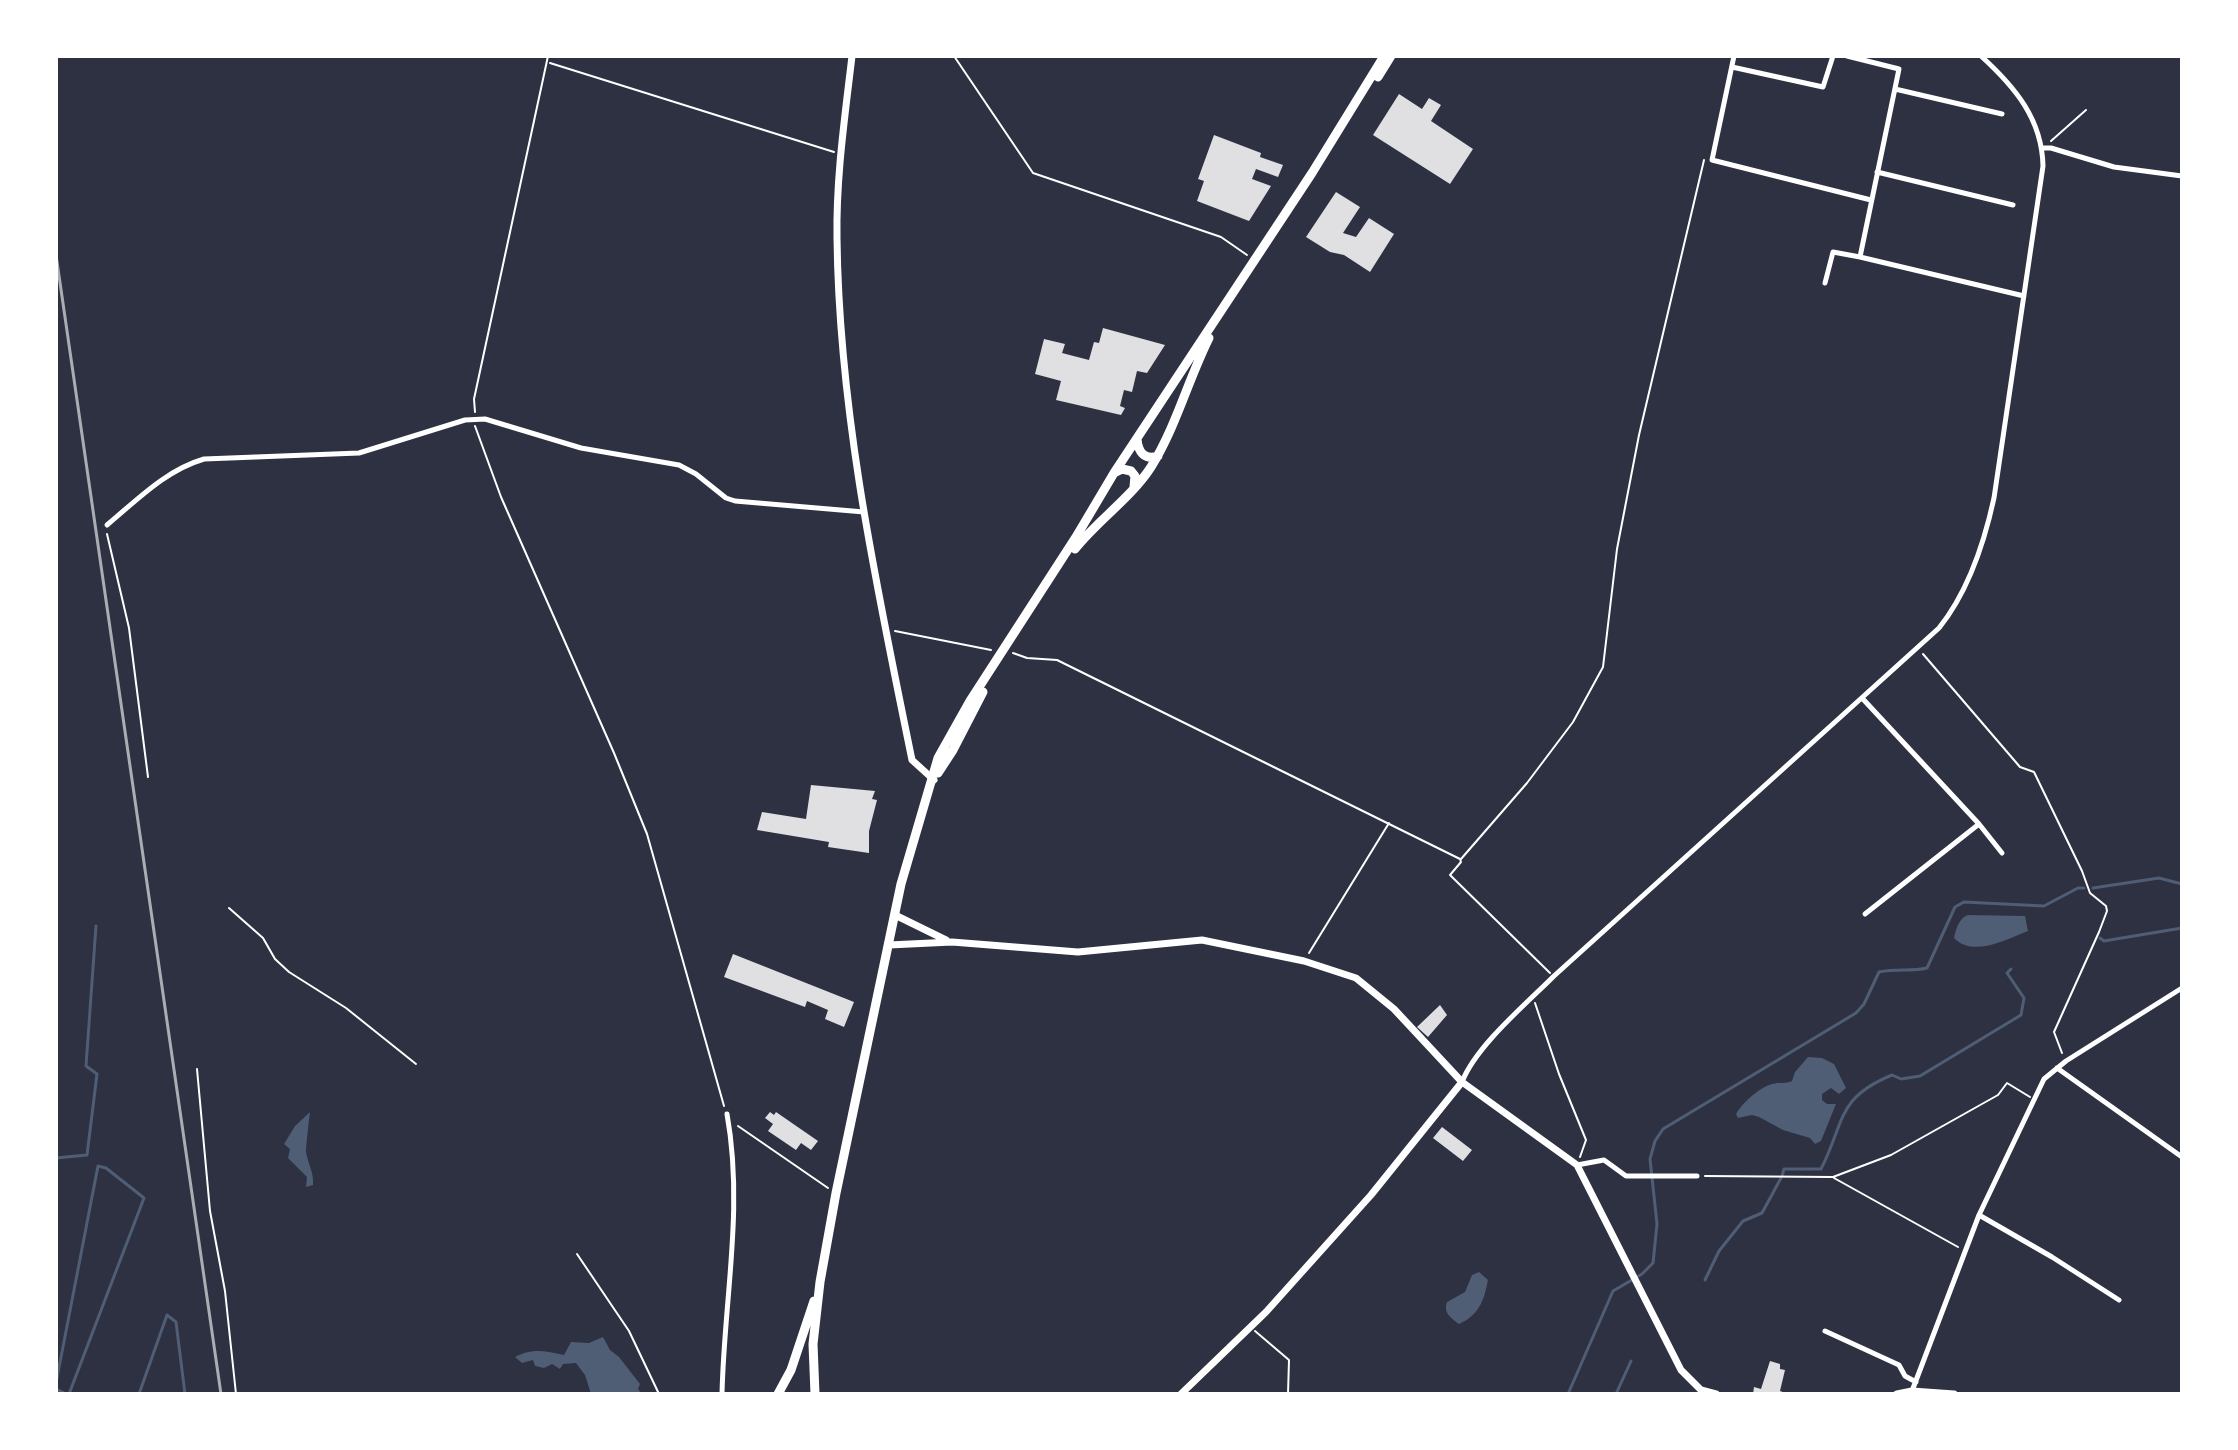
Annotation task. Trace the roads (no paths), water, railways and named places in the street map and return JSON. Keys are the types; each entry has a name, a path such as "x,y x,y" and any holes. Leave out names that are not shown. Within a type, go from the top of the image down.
{"main road":[{"path":"815,1394 813,1344 820,1282 836,1193 910,850 934,780 938,758 1114,473 1255,260 1384,56"},
{"path":"1004,652 1090,529 1134,487 1158,456 1210,338 1391,56"},
{"path":"1137,439 1142,455 1158,456"},
{"path":"1114,473 1122,469 1131,471 1135,476 1134,487"},
{"path":"778,1394 791,1370 820,1282"}],"street":[{"path":"852,56 841,153 837,234 841,347 864,512 912,760 934,780"},
{"path":"1734,56 1712,160 1871,200"},
{"path":"1732,67 1823,87 1833,56"},
{"path":"1847,56 1899,69 1860,257"},
{"path":"1181,1394 1251,1328 1371,1195 1497,1034 1532,998 1939,628 1952,612 1964,590 1988,524 2043,166 2039,133 2028,110 2007,80 1981,56"},
{"path":"1895,89 2002,114"},
{"path":"2043,148 2114,167 2182,176"},
{"path":"1877,172 2013,205"},
{"path":"1825,283 1833,252 2024,296"},
{"path":"107,525 160,481 185,465 204,459 359,453 475,418 495,421 581,448 679,465 735,501 864,512"},
{"path":"1862,698 2002,853"},
{"path":"1865,914 1979,824"},
{"path":"895,915 952,942"},
{"path":"889,945 952,942 1078,952 1202,940 1304,961 1343,972 1368,985 1462,1082 1577,1165 1681,1370 1701,1390 1716,1394"},
{"path":"1912,1391 1979,1215 2044,1079 2066,1061 2182,988"},
{"path":"2057,1068 2182,1157"},
{"path":"722,1394 735,1214 734,1151 728,1117"},
{"path":"1577,1165 1604,1160 1626,1176 1697,1176"},
{"path":"1979,1215 2040,1249 2119,1300"},
{"path":"1825,1331 1899,1365 1905,1376 1916,1382"},
{"path":"1897,1394 1912,1391 1954,1394"}],"water":[{"path":"1968,915 2025,916 2028,931 1980,947 1962,944 1954,938 1960,921"},
{"path":"1808,1057 1822,1058 1834,1064 1846,1088 1839,1094 1831,1088 1822,1094 1822,1100 1827,1104 1836,1104 1821,1141 1815,1144 1810,1138 1783,1130 1752,1115 1738,1118 1736,1114 1747,1100 1767,1086 1792,1081 1795,1072"},
{"path":"310,1112 306,1152 313,1185 306,1187 307,1177 288,1158 290,1149 284,1144 295,1126"},
{"path":"1479,1272 1488,1280 1482,1301 1476,1312 1459,1324 1447,1312 1447,1302 1465,1292 1472,1275"},
{"path":"603,1337 610,1350 640,1384 638,1389 642,1394 591,1394 585,1375 576,1363 563,1364 560,1369 552,1364 544,1368 535,1366 533,1360 522,1363 515,1357 533,1351 564,1355 571,1342 589,1343"}],"waterway":[{"path":"2093,888 2159,878 2182,884"},
{"path":"1568,1394 1613,1291 1642,1274 1653,1263 1657,1224 1650,1159 1655,1141 1663,1129 1856,1013 1864,1004 1879,972 1927,968 1955,907 1964,902 2044,906 2078,888 2084,888"},
{"path":"56,1158 87,1155 97,1074 86,1066 96,926"},
{"path":"2100,938 2104,941 2182,928"},
{"path":"1782,1176 1784,1169 1821,1169 1844,1113 1851,1102 1874,1084 1892,1075 1901,1079 1920,1076 2021,1015 2024,998 2007,973 2011,969"},
{"path":"56,1383 98,1166 106,1168 144,1198 69,1394"},
{"path":"1705,1280 1719,1251 1743,1221 1762,1213 1781,1178"},
{"path":"139,1394 167,1315 176,1322 185,1394"},
{"path":"1616,1394 1631,1361"},
{"path":"56,1389 66,1394"}],"railway":[{"path":"56,255 221,1394"}]}
